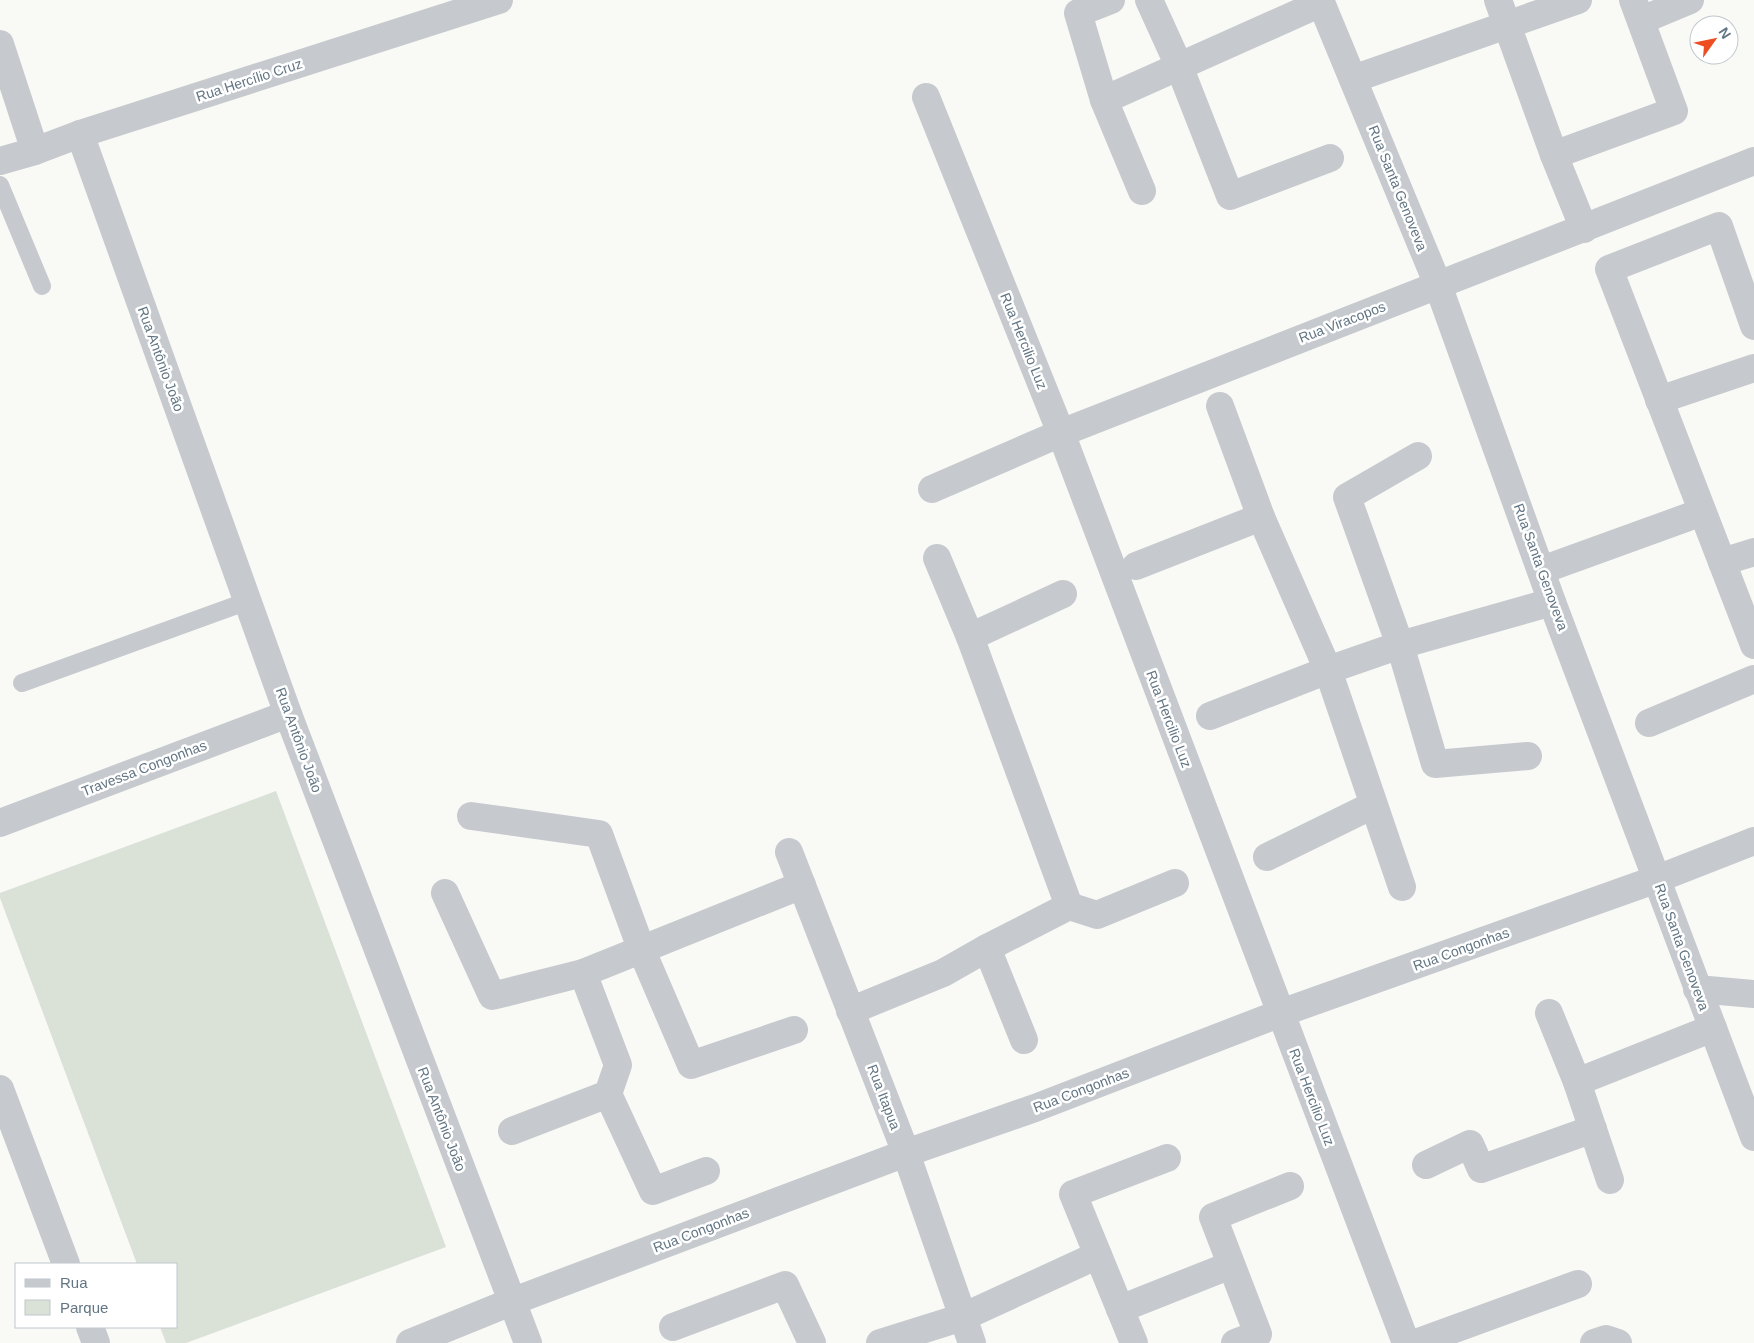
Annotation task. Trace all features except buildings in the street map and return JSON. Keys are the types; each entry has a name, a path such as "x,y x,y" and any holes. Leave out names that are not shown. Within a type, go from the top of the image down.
{"street":[{"name":"Rua Hercílio Cruz","path":"0,161 499,0"},
{"path":"1111,0 1078,13 1104,100 1142,192"},
{"path":"1149,0 1179,66 1230,196 1330,158"},
{"path":"1353,78 1503,12 1578,0"},
{"path":"1554,155 1674,111 1637,10 1690,0"},
{"path":"1104,100 1321,1"},
{"name":"Rua Santa Genoveva","path":"1321,1 1438,285 1552,602 1754,1137"},
{"path":"1503,12 1554,155 1584,230"},
{"path":"0,44 35,151"},
{"name":"Rua Hercilio Luz","path":"926,96 1061,433 1406,1343"},
{"name":"Rua Antônio João","path":"80,134 288,714 528,1343"},
{"name":"Rua Viracopos","path":"932,488 1061,433 1438,285 1584,230 1754,161"},
{"path":"1752,317 1719,226 1609,269 1754,645"},
{"path":"1659,400 1754,368"},
{"path":"1220,406 1261,517 1328,670 1402,887"},
{"path":"1418,456 1347,497 1400,645 1435,764 1528,756"},
{"path":"1542,570 1702,512"},
{"path":"1136,566 1261,517"},
{"path":"1722,562 1754,552"},
{"path":"937,558 970,637 1069,906"},
{"path":"970,637 1063,594"},
{"path":"1210,716 1328,670 1400,645 1552,602"},
{"path":"1649,723 1754,678"},
{"name":"Travessa Congonhas","path":"0,823 288,714"},
{"path":"1267,857 1373,805"},
{"path":"471,816 599,834 642,951 691,1065 794,1030"},
{"name":"Rua Congonhas","path":"410,1343 511,1302 906,1153 1036,1108 1281,1013 1657,879 1754,841"},
{"name":"Rua Itapua","path":"789,852 906,1153 972,1343"},
{"path":"850,1010 943,973 1069,906 1097,914 1175,883"},
{"path":"445,894 492,996 583,973 642,951 802,885"},
{"path":"987,948 1024,1040"},
{"path":"583,973 618,1065 608,1094 653,1191 706,1171"},
{"path":"1697,989 1754,994"},
{"path":"1549,1013 1577,1082 1610,1180"},
{"path":"1577,1082 1713,1028"},
{"path":"0,1089 66,1263"},
{"path":"512,1131 608,1094"},
{"path":"1426,1166 1470,1144 1481,1169 1593,1129"},
{"path":"1134,1343 1073,1194 1167,1158"},
{"path":"1235,1343 1258,1334 1213,1217 1290,1186"},
{"path":"880,1343 963,1317 1098,1255"},
{"path":"1120,1310 1231,1265"},
{"path":"1416,1343 1578,1284"},
{"path":"673,1327 785,1285 812,1343"},
{"path":"90,1328 96,1343"},
{"path":"1594,1343 1606,1339 1618,1343"}],"lane":[{"path":"0,185 42,286"},
{"path":"22,683 248,601"}],"green space":[{"path":"276,791 446,1247 186,1343 166,1343 160,1328 178,1328 178,1263 137,1263 0,898 0,893"}]}
